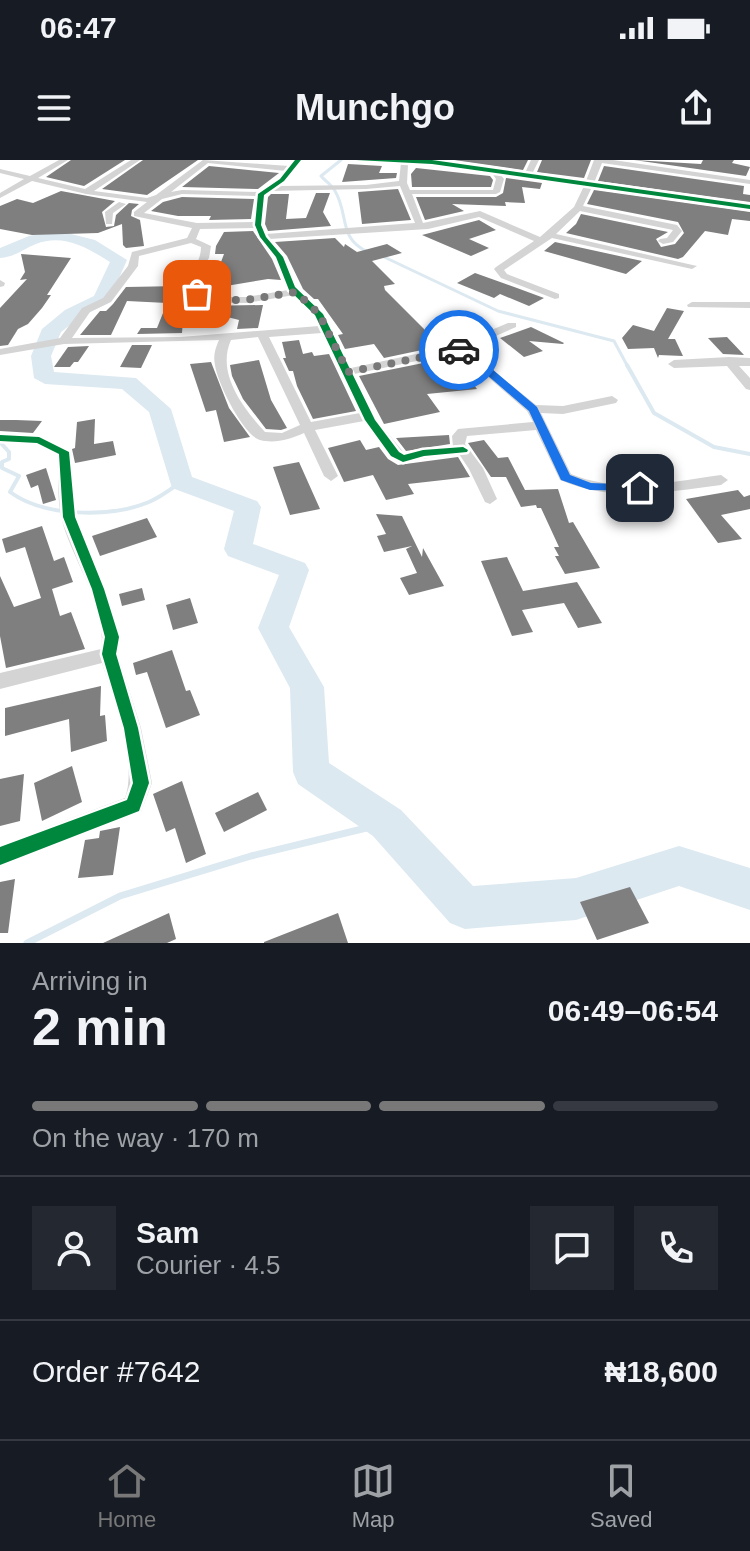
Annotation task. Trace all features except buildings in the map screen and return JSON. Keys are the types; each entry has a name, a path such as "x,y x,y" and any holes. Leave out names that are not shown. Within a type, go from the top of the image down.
{"street":[{"path":"0,196 64,160"},
{"path":"86,192 136,160"},
{"path":"359,160 410,161 528,175 750,207"},
{"path":"492,160 501,170 497,172"},
{"path":"528,175 535,160"},
{"path":"555,296 504,276 499,269 546,238 578,208 600,160 750,182"},
{"path":"137,214 207,161 295,164"},
{"path":"410,161 404,164 404,188 420,221 418,225"},
{"path":"295,164 265,191 258,225 263,237 279,257 296,292 319,314 368,416 395,454 403,459 423,453 463,450"},
{"path":"0,171 123,201 154,201 182,192 404,188 496,192 500,179 497,172"},
{"path":"123,201 124,209 137,214 197,226 258,225"},
{"path":"109,222 109,212 123,201"},
{"path":"578,208 677,228 670,240 663,241"},
{"path":"263,237 428,226 480,214 546,238 692,266"},
{"path":"191,240 197,226"},
{"path":"64,341 86,310 107,300 133,266 135,254 191,240 206,246 206,261 192,274 191,282 199,300 246,300 296,292"},
{"path":"692,305 750,305"},
{"path":"348,372 456,349 512,325"},
{"path":"0,352 64,341 146,342 326,329"},
{"path":"262,334 331,476"},
{"path":"226,338 222,343 220,363 230,397 261,436 284,437 307,427 368,416"},
{"path":"456,349 468,354 533,409 565,477 576,483 616,490 721,480"},
{"path":"729,361 750,386"},
{"path":"674,364 750,362"},
{"path":"533,409 563,410 612,400"},
{"path":"490,499 476,468 458,444 463,432 532,427 541,423"},
{"path":"0,438 39,440 64,452 69,510 112,637 109,654 131,728 141,783 133,805 0,856"},
{"path":"0,681 109,654"}],"waterway":[{"path":"341,160 321,176 335,191 352,240 368,252"},
{"path":"0,253 10,252 35,239 59,235 80,239 119,260 102,299 72,314 52,329 41,356 45,378 128,383 160,409 181,482 248,507 238,549 295,570 273,628 307,687 311,772 387,823 465,908 576,899 679,866 750,889"},
{"path":"382,256 498,311 614,341 628,367"},
{"path":"627,365 654,413 714,447 750,454"},
{"path":"0,442 9,452 9,459 2,462 2,468 19,476 10,492 24,500 59,510 116,511 153,500 181,482"},
{"path":"27,943 120,896 251,856 387,823"}],"cycle path":[{"path":"298,160 282,180 261,194 258,225 263,237 279,257 292,288 319,314 370,420 395,454 403,459 423,453 463,450"},
{"path":"359,160 432,162 750,207"},
{"path":"0,438 39,440 64,452 69,517 98,589 112,637 109,654 131,728 141,783 133,805 0,856"}],"way so far":[{"path":"197,294 199,300 246,300 296,292 319,314 348,372 459,350"}],"route":[{"path":"459,350 468,354 533,409 565,477 590,487 616,490 640,488"}]}
